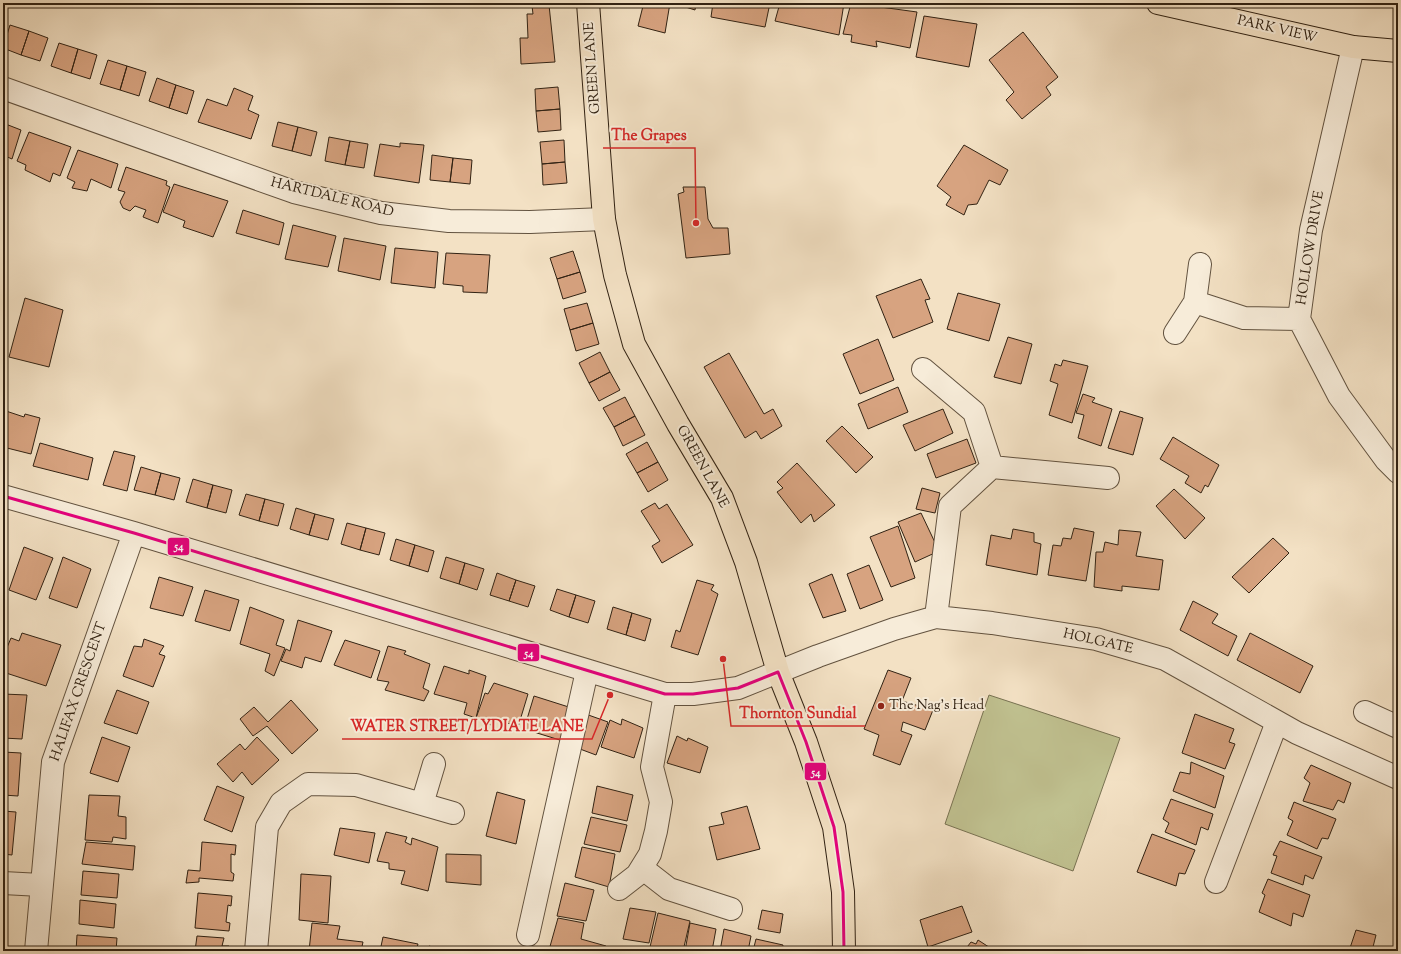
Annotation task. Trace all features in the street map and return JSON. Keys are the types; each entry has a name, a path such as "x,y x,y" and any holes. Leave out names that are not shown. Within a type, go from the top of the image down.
{"main road":[{"name":"GREEN LANE","path":"588,3 604,219 615,275 634,344 678,424 722,498 746,562 778,672 806,742 834,827 843,892 844,951"},
{"name":"PARK VIEW","path":"1158,3 1353,47 1398,51"}],"street":[{"name":"HOLLOW DRIVE","path":"1353,47 1311,230 1300,319 1339,396 1394,460"},
{"name":"HARTDALE ROAD","path":"3,88 294,192 381,213 448,221 530,222 604,219"},
{"path":"1175,333 1195,302 1200,264"},
{"path":"1195,302 1244,318 1300,319"},
{"path":"923,369 974,412 992,467"},
{"path":"936,617 950,506 992,467 1108,478"},
{"name":"HOLGATE","path":"3,496 134,533 665,694 693,694 738,688 818,656 887,631 936,617 992,623 1096,639 1165,659 1277,722 1362,764 1398,778"},
{"name":"HALIFAX CRESCENT","path":"36,951 53,762 134,533"},
{"path":"528,935 587,671"},
{"path":"619,889 636,875 650,854 661,802 652,767 665,694"},
{"path":"1365,712 1398,727"},
{"path":"1216,882 1277,722"},
{"path":"422,804 434,764"},
{"path":"256,951 266,827 281,803 308,784 356,785 453,813"},
{"path":"642,868 669,890 731,909"},
{"path":"3,883 41,886"}],"green space":[{"path":"989,695 1120,738 1073,871 945,824"}],"building":[{"path":"641,3 670,3 665,33 638,26 643,6"},
{"path":"673,3 696,3 695,10"},
{"path":"713,3 770,3 765,27 711,17"},
{"path":"780,3 844,3 839,35 775,21"},
{"path":"851,3 917,12 910,48 876,41 877,47 851,42 852,35 843,34"},
{"path":"549,5 555,62 521,64 520,38 528,38 527,14 533,14 532,6"},
{"path":"924,16 977,24 969,67 916,57"},
{"path":"10,25 29,31 21,55 3,48"},
{"path":"29,31 48,38 40,61 21,55"},
{"path":"1023,32 1058,77 1046,87 1051,95 1022,119 1006,100 1014,92 989,60"},
{"path":"59,43 78,49 71,73 51,66"},
{"path":"78,49 97,55 90,79 71,73"},
{"path":"108,60 127,66 120,90 100,84"},
{"path":"127,66 146,72 139,96 120,90"},
{"path":"157,78 176,85 169,108 149,101"},
{"path":"176,85 194,91 187,114 169,108"},
{"path":"558,87 560,109 536,111 535,89"},
{"path":"234,88 253,96 248,110 259,115 251,139 198,122 207,99 227,106"},
{"path":"560,109 561,130 538,132 536,111"},
{"path":"278,122 298,127 292,151 272,146"},
{"path":"3,123 21,130 12,159 3,155"},
{"path":"298,127 317,132 311,156 292,151"},
{"path":"29,132 71,147 60,176 53,173 50,182 25,170 26,165 17,161"},
{"path":"329,137 350,141 345,165 325,161"},
{"path":"564,140 565,162 542,164 540,142"},
{"path":"350,141 368,144 364,168 345,165"},
{"path":"400,143 424,145 419,183 374,176 380,144 400,147"},
{"path":"964,145 1008,170 1000,185 989,180 977,204 968,205 964,215 946,205 951,197 937,186"},
{"path":"78,150 118,164 111,188 91,179 87,191 72,188 75,182 67,178"},
{"path":"432,155 453,158 450,182 430,180"},
{"path":"453,158 472,160 470,184 450,182"},
{"path":"565,162 567,183 543,185 542,164"},
{"path":"126,167 167,181 166,185 170,187 158,223 143,217 146,210 135,206 130,211 123,208 120,202 125,192 118,190"},
{"path":"174,184 228,201 213,237 183,227 185,221 163,212"},
{"path":"683,187 705,187 708,219 713,228 728,228 730,254 686,258 678,194 684,192"},
{"path":"243,210 284,223 279,245 236,233"},
{"path":"293,225 336,236 328,267 285,259"},
{"path":"344,238 386,246 380,280 338,271"},
{"path":"395,248 438,252 435,288 391,283"},
{"path":"573,251 580,272 557,279 550,258"},
{"path":"446,253 490,255 487,293 463,292 463,286 443,284"},
{"path":"580,272 586,292 563,299 557,279"},
{"path":"921,279 930,299 925,300 933,322 893,338 876,296"},
{"path":"958,293 1000,304 989,341 947,329"},
{"path":"25,298 63,310 49,367 9,357"},
{"path":"587,303 593,323 570,330 564,309"},
{"path":"593,323 599,344 576,351 570,330"},
{"path":"1008,337 1032,344 1021,384 994,377"},
{"path":"878,339 894,380 860,394 843,354"},
{"path":"600,352 610,372 589,383 579,363"},
{"path":"729,353 764,414 773,409 782,426 761,439 756,431 745,438 704,367"},
{"path":"1063,360 1088,366 1072,423 1049,415 1058,384 1050,381 1055,364 1061,366"},
{"path":"610,372 620,390 599,401 589,383"},
{"path":"898,387 908,412 868,429 858,404"},
{"path":"1083,394 1095,398 1092,402 1112,409 1101,446 1078,438 1084,415 1076,413"},
{"path":"625,397 635,416 614,427 603,408"},
{"path":"943,409 953,433 915,451 903,425"},
{"path":"3,410 24,417 25,414 40,418 31,454 3,447"},
{"path":"1120,411 1143,418 1133,455 1108,448"},
{"path":"635,416 645,435 623,446 614,427"},
{"path":"842,426 873,457 856,473 826,441"},
{"path":"1173,437 1219,465 1208,487 1205,485 1201,493 1185,483 1189,476 1160,459"},
{"path":"967,439 976,463 936,478 927,454"},
{"path":"647,442 658,462 637,473 626,454"},
{"path":"40,443 93,458 88,480 33,466"},
{"path":"114,451 135,456 127,491 103,485"},
{"path":"658,462 668,480 648,492 637,473"},
{"path":"797,463 835,505 814,522 811,514 801,523 777,492 783,488 777,482"},
{"path":"141,467 161,473 155,495 134,490"},
{"path":"161,473 180,478 174,500 155,495"},
{"path":"193,479 213,485 207,508 186,502"},
{"path":"213,485 232,490 226,513 207,508"},
{"path":"922,488 940,493 935,513 916,509"},
{"path":"1174,489 1205,518 1185,539 1156,506"},
{"path":"246,494 265,499 259,521 239,515"},
{"path":"265,499 284,504 278,526 259,521"},
{"path":"655,503 659,509 667,504 693,545 662,563 652,546 660,541 641,511"},
{"path":"296,508 315,514 309,535 290,529"},
{"path":"921,513 939,551 915,562 898,522"},
{"path":"315,514 334,519 328,540 309,535"},
{"path":"347,523 366,528 360,550 341,544"},
{"path":"898,526 915,578 891,587 870,537"},
{"path":"366,528 385,533 379,555 360,550"},
{"path":"1074,528 1094,532 1086,581 1048,575 1053,545 1061,546 1063,538 1071,539"},
{"path":"1013,529 1034,533 1034,542 1041,544 1037,575 986,565 991,535 1011,539"},
{"path":"1119,530 1141,532 1136,556 1163,560 1159,590 1122,586 1122,591 1094,587 1096,552 1103,552 1105,542 1118,545"},
{"path":"1273,538 1289,553 1249,593 1232,577"},
{"path":"396,539 415,545 409,566 390,560"},
{"path":"415,545 434,551 428,572 409,566"},
{"path":"24,547 53,558 36,600 9,590"},
{"path":"63,557 91,569 77,608 49,598"},
{"path":"446,557 465,563 459,584 440,578"},
{"path":"465,563 484,569 477,590 459,584"},
{"path":"869,565 883,600 860,609 847,574"},
{"path":"497,573 516,580 509,601 490,595"},
{"path":"832,574 846,611 823,618 809,584"},
{"path":"159,577 193,587 183,616 150,608"},
{"path":"516,580 535,586 528,607 509,601"},
{"path":"697,580 714,585 711,590 718,594 698,655 671,647 676,630 680,632"},
{"path":"557,589 576,595 569,617 550,610"},
{"path":"205,590 239,600 230,631 195,621"},
{"path":"576,595 595,601 588,623 569,617"},
{"path":"1193,601 1218,614 1212,623 1237,636 1228,656 1180,630"},
{"path":"250,607 284,620 276,645 285,648 274,676 265,671 270,654 240,644"},
{"path":"613,607 632,613 626,635 607,629"},
{"path":"632,613 651,619 645,641 626,635"},
{"path":"298,620 332,631 321,662 305,657 302,668 281,661 286,649 290,651"},
{"path":"22,633 61,645 46,686 3,672 3,657 11,638 19,641"},
{"path":"1250,633 1313,666 1300,693 1237,660"},
{"path":"144,639 164,646 159,654 165,656 153,687 123,676 134,646 142,647"},
{"path":"345,640 380,651 371,678 334,665"},
{"path":"388,646 406,651 404,654 430,664 423,688 429,691 424,701 385,690 389,682 377,680"},
{"path":"444,666 469,674 469,670 486,676 476,718 464,714 467,703 434,694"},
{"path":"888,670 911,678 902,701 933,710 925,730 903,722 901,731 912,735 900,765 873,755 879,735 864,729"},
{"path":"494,683 528,694 518,727 494,718 491,725 476,718 485,693 488,694"},
{"path":"117,690 149,702 137,734 104,723"},
{"path":"3,694 27,695 22,739 3,738"},
{"path":"534,696 575,709 563,741 524,729"},
{"path":"291,700 318,730 292,754 267,726 253,736 240,719 254,707 268,722"},
{"path":"580,712 608,722 596,755 572,746"},
{"path":"1195,714 1234,729 1229,742 1235,744 1225,769 1182,753"},
{"path":"622,719 643,728 634,758 601,747 610,720 621,725"},
{"path":"677,736 687,741 688,738 708,747 700,773 667,763"},
{"path":"102,737 130,747 118,782 90,773"},
{"path":"257,737 279,760 252,785 242,772 233,782 217,764 240,744 245,750"},
{"path":"3,752 21,753 18,796 3,795"},
{"path":"1191,762 1224,776 1215,808 1173,791 1180,772 1190,774"},
{"path":"1311,765 1351,783 1344,803 1338,800 1333,810 1303,801 1310,783 1304,778"},
{"path":"217,786 244,797 232,832 204,820"},
{"path":"597,786 633,795 627,821 592,813"},
{"path":"497,792 525,800 516,844 486,836"},
{"path":"89,795 120,796 118,816 126,817 126,839 113,837 112,842 85,840"},
{"path":"1171,799 1213,814 1208,830 1201,827 1196,845 1165,832 1169,823 1163,819"},
{"path":"1294,802 1336,819 1328,839 1322,838 1317,849 1287,835 1293,821 1288,818"},
{"path":"747,806 760,849 717,860 709,827 724,824 721,813"},
{"path":"3,811 16,812 12,855 3,854"},
{"path":"591,817 627,825 620,852 584,844"},
{"path":"340,828 375,833 369,863 334,855"},
{"path":"386,832 407,837 405,842 411,845 412,838 438,847 428,891 401,884 405,871 389,869 389,863 377,861"},
{"path":"1152,834 1195,850 1185,874 1179,873 1176,886 1137,872"},
{"path":"1280,841 1322,857 1313,879 1305,875 1303,885 1271,873 1277,856 1273,855"},
{"path":"86,842 135,846 133,870 82,864"},
{"path":"202,842 236,845 235,855 231,854 231,872 234,874 233,881 199,878 199,882 186,883 188,870 200,871"},
{"path":"582,847 615,854 609,887 575,877"},
{"path":"446,854 481,855 481,885 446,882"},
{"path":"83,871 119,874 117,898 81,895"},
{"path":"301,874 331,876 328,923 299,920"},
{"path":"1268,879 1310,895 1303,917 1293,913 1291,926 1259,912 1265,895 1262,893"},
{"path":"565,883 594,890 586,921 557,916"},
{"path":"198,893 232,896 231,906 228,905 226,922 230,923 229,931 195,928"},
{"path":"80,900 116,904 114,928 79,924"},
{"path":"962,906 972,932 928,947 920,920"},
{"path":"630,908 656,912 649,943 623,939"},
{"path":"762,910 783,914 780,933 758,929"},
{"path":"658,913 690,921 683,951 671,951 650,947"},
{"path":"558,918 584,923 581,939 606,946 605,951 549,950"},
{"path":"312,923 340,926 337,939 363,942 361,951 309,951"},
{"path":"690,923 716,929 712,951 685,951"},
{"path":"724,929 751,936 748,951 720,951"},
{"path":"1356,930 1376,935 1372,951 1361,949 1361,951 1349,951"},
{"path":"77,935 117,938 116,951 76,951"},
{"path":"197,936 224,938 222,946 229,946 228,951 195,951"},
{"path":"383,937 418,944 416,951 380,951"},
{"path":"756,939 783,945 782,951 753,951"},
{"path":"978,940 995,951 964,951 971,942 976,944"},
{"path":"429,946 446,951 428,951"}],"transit line":[{"name":"54","path":"3,496 134,533 665,694 693,694 738,688 778,672 806,742 834,827 843,892 844,951"}],"place":[{"name":"The Grapes","path":"696,223"},
{"name":"Thornton Sundial","path":"723,659"},
{"name":"WATER STREET/LYDIATE LANE","path":"610,695"},
{"name":"The Nag's Head","path":"881,706"}]}
